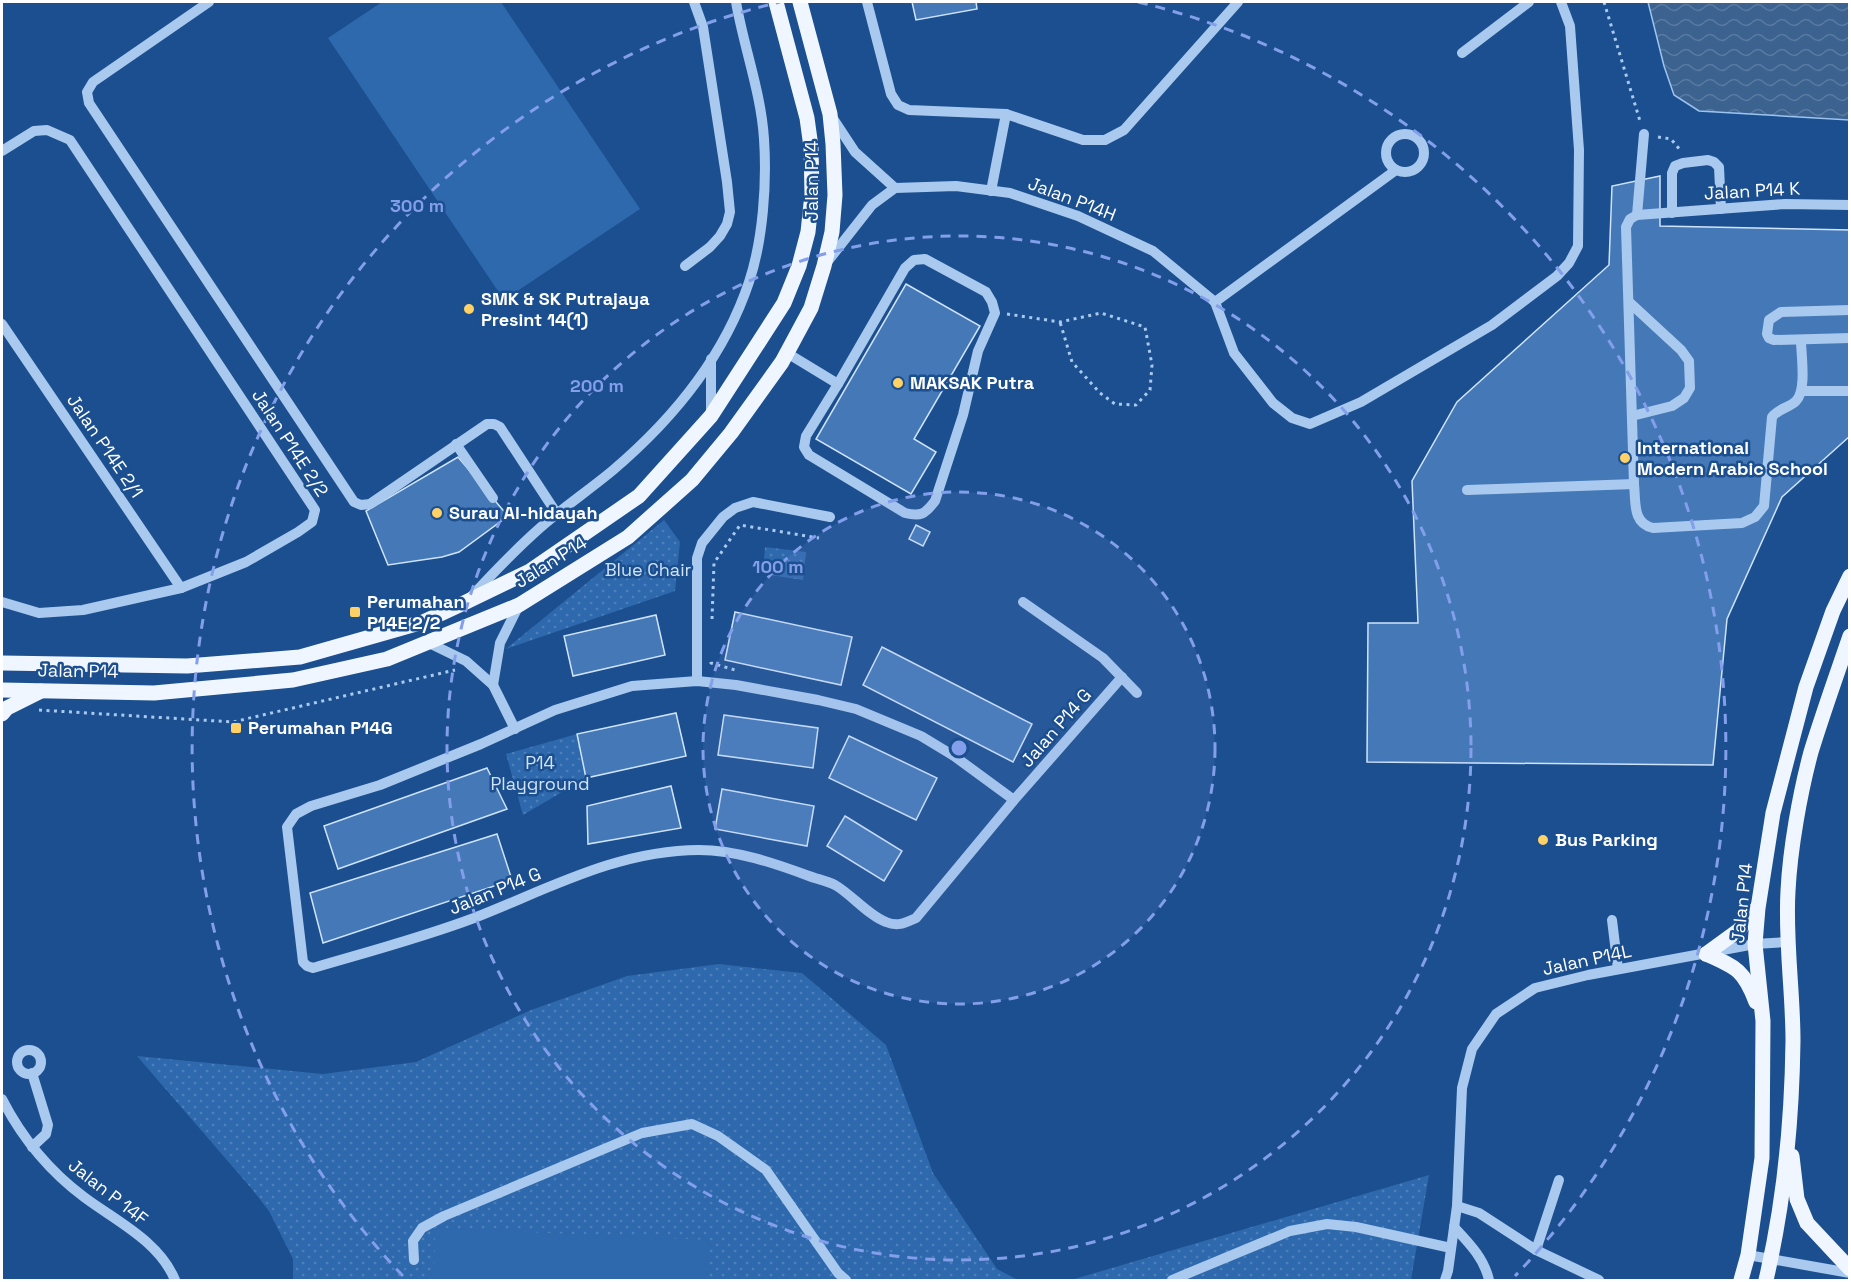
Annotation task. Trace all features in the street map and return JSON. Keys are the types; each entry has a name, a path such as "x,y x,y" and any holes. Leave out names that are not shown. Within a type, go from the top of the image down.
{"main road":[{"name":"Jalan P14","path":"2,663 188,666 300,657 423,622 530,572 639,496 711,416 784,303 799,266 808,232 812,194 811,147 807,117 776,2"},
{"name":"Jalan P14","path":"2,690 154,693 293,680 387,659 519,605 628,537 692,480 731,433 787,353 811,308 832,232 835,195 830,114 800,2"},
{"name":"Jalan P14","path":"1741,1281 1748,1255 1762,1158 1763,1021 1755,944 1758,908 1773,813 1806,687 1833,611 1850,576"},
{"path":"1766,1281 1790,1129 1793,1040 1788,891 1797,819 1811,754 1850,636"},
{"path":"4,711 44,690"},
{"path":"1706,954 1739,930 1758,908"},
{"path":"1706,954 1734,966 1748,982 1763,1021"},
{"path":"1790,1129 1797,1199 1807,1223 1850,1271"}],"street":[{"path":"209,2 93,82 87,92 89,103 354,502 361,505 370,504 456,444 487,424 494,424 500,427 557,514"},
{"path":"685,266 710,247 720,236 727,224 730,212 703,27 694,2"},
{"path":"466,602 512,553 612,470 657,428 689,393 727,333 749,282 759,240 764,190 764,139 759,99 736,2"},
{"path":"867,2 891,94 898,105 909,110 1006,114 1083,140 1105,140 1124,130 1238,2"},
{"path":"1462,53 1529,2"},
{"path":"1396,170 1215,302 1234,353 1273,403 1292,418 1310,424 1361,402 1492,325 1557,276 1569,263 1578,246 1580,150 1570,26 1561,2"},
{"path":"824,266 872,205 895,188 855,152 830,114"},
{"path":"991,190 1006,114"},
{"name":"Jalan P14E 2/2","path":"2,151 34,131 47,130 70,140 315,510 312,522 288,538 246,562 181,588 83,610 39,613 2,602"},
{"path":"1644,134 1637,215 1630,219 1626,227 1634,484 1638,519 1643,526 1653,528 1742,523 1755,517 1764,506 1772,417 1777,411 1793,404 1802,391 1801,340"},
{"path":"1672,213 1672,172 1676,166 1708,159 1719,167 1721,209"},
{"name":"Jalan P14H","path":"895,188 956,186 991,190 1010,193 1078,216 1153,251 1215,302"},
{"name":"Jalan P14 K","path":"1637,215 1785,204 1850,205"},
{"path":"925,259 986,292 992,302 995,313 978,351 963,415 935,501 927,512 916,516 905,513 809,455 804,447 806,436 838,384 905,268 914,260 925,259"},
{"path":"1629,302 1681,350 1689,361 1690,387 1684,398 1672,406 1632,416"},
{"path":"1850,310 1780,312 1769,320 1767,334 1769,338 1801,340 1850,338"},
{"name":"Jalan P14E 2/1","path":"2,324 181,588"},
{"path":"787,353 838,384"},
{"path":"711,359 711,416"},
{"path":"1802,391 1850,391"},
{"path":"456,444 494,498"},
{"path":"1467,489 1634,484"},
{"path":"697,681 696,558 702,543 723,516 735,508 753,502 830,517"},
{"path":"1023,602 1103,658 1137,693"},
{"path":"493,685 500,643 519,605"},
{"path":"427,642 466,661 493,685 515,729"},
{"name":"Jalan P14 G","path":"1014,800 954,756 921,736 856,710 818,700 736,685 697,681 632,686 555,711 380,785 311,806 296,814 287,826 303,962 313,968 414,939 507,905 572,877 623,861 699,850 736,854 787,868 834,885 884,922 900,925 916,918 1014,800 1122,677"},
{"path":"1612,921 1618,969"},
{"name":"Jalan P14L","path":"1445,1281 1457,1206 1462,1088 1472,1049 1496,1014 1535,988 1618,969 1755,944 1788,942"},
{"path":"32,1073 48,1125 46,1134 32,1147"},
{"name":"Jalan P 14F","path":"2,1099 16,1127 44,1162 83,1197 128,1226 156,1251 171,1271 174,1281"},
{"path":"414,1260 413,1241 422,1228 444,1216 642,1133 692,1124 718,1136 766,1170 838,1273 846,1281"},
{"path":"1536,1250 1559,1180"},
{"path":"1457,1206 1479,1213 1536,1250 1599,1281"},
{"path":"1172,1281 1290,1232 1327,1224 1356,1227 1451,1248"},
{"path":"1454,1227 1474,1248 1484,1264 1489,1281"},
{"path":"1748,1255 1850,1271"}],"path":[{"path":"1604,2 1644,134 1671,139 1690,162"},
{"path":"995,313 1060,322 1101,313 1145,327 1152,365 1150,390 1136,405 1115,404 1100,393 1072,362 1060,322"},
{"path":"712,619 714,564 740,525 819,538"},
{"path":"711,652 711,663"},
{"path":"4,711 233,722 472,666"}],"green space":[{"path":"382,2 501,2 640,209 504,300 328,38"},
{"name":"Blue Chair","path":"664,520 680,542 675,591 506,649"},
{"path":"765,547 806,552 803,580 763,574"},
{"name":"P14 Playground","path":"577,734 586,778 523,815 506,754"},
{"path":"719,964 802,973 886,1045 933,1173 997,1269 1018,1280 293,1280 293,1259 269,1211 137,1056 323,1074 416,1062 531,1010 627,976"},
{"path":"1429,1175 1411,1280 1071,1280"},
{"path":"435,1228 709,1240 706,1280 434,1280"}],"water":[{"path":"1648,2 1849,2 1849,120 1699,111 1674,95 1664,66"}],"building":[{"path":"912,2 976,2 977,9 916,20"},
{"name":"International Modern Arabic School","path":"1660,176 1660,226 1850,230 1850,436 1782,497 1727,619 1713,765 1367,762 1368,623 1418,623 1412,481 1457,402 1609,265 1612,186"},
{"name":"MAKSAK Putra","path":"906,284 980,326 914,439 936,452 911,494 816,439"},
{"name":"Surau Al-hidayah","path":"458,457 508,516 459,552 442,557 388,565 366,511"},
{"path":"916,525 930,532 923,546 909,539"},
{"path":"735,612 852,637 841,685 725,660"},
{"path":"656,615 665,655 573,676 564,636"},
{"path":"882,647 1032,724 1013,762 863,685"},
{"path":"676,713 686,756 586,778 577,734"},
{"path":"724,715 818,728 813,768 718,755"},
{"path":"849,736 937,778 916,820 829,778"},
{"path":"487,768 507,809 338,869 324,826"},
{"path":"671,786 681,828 588,844 587,806"},
{"path":"722,789 814,806 807,846 715,829"},
{"path":"845,816 902,851 884,881 827,846"},
{"path":"497,834 512,880 323,943 310,893"}],"place":[{"name":"SMK & SK Putrajaya Presint 14(1)","path":"469,309"},
{"name":"MAKSAK Putra","path":"898,383"},
{"name":"International Modern Arabic School","path":"1625,458"},
{"name":"Surau Al-hidayah","path":"437,513"},
{"name":"Perumahan P14E 2/2","path":"355,612"},
{"name":"Perumahan P14G","path":"236,728"},
{"name":"Bus Parking","path":"1543,840"}]}
